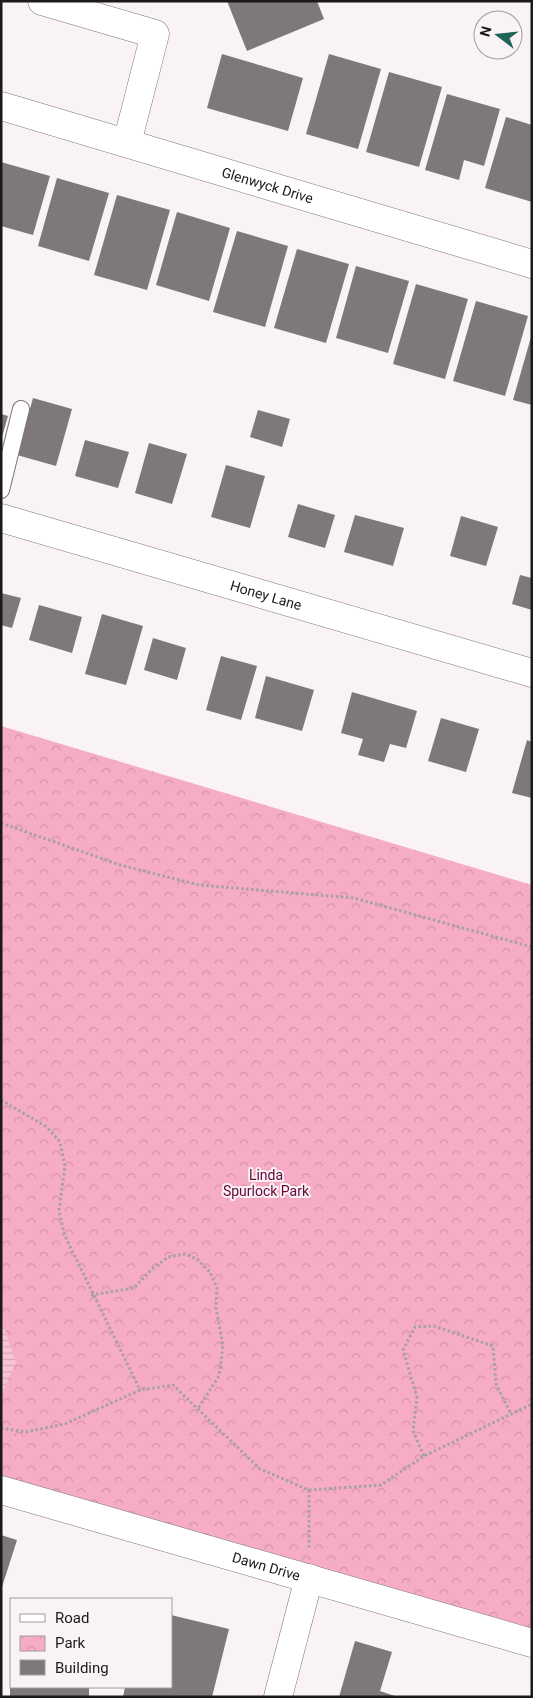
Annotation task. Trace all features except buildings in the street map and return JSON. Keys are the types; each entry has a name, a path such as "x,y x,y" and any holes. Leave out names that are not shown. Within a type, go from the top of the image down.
{"street":[{"path":"42,1 155,34 127,143"},
{"name":"Glenwyck Drive","path":"1,106 532,264"},
{"name":"Honey Lane","path":"1,518 532,673"},
{"name":"Dawn Drive","path":"1,1490 532,1643"},
{"path":"278,1697 310,1578"}],"lane":[{"path":"1,490 22,409"}],"path":[{"path":"1,823 120,865 200,885 354,898 532,947"},
{"path":"1,1100 47,1127 60,1142 65,1166 59,1210 64,1234 80,1264 91,1295 140,1390"},
{"path":"91,1295 134,1288 152,1269 168,1257 185,1254 198,1259 210,1272 217,1288 216,1308 223,1346 219,1376 197,1410"},
{"path":"424,1456 414,1431 417,1397 403,1350 415,1326 434,1326 493,1346 496,1384 512,1414"},
{"path":"1,1428 26,1432 65,1424 140,1390 173,1385 260,1470 309,1490 381,1484 424,1456 532,1404"},
{"path":"309,1490 310,1578"}],"green space":[{"name":"Linda Spurlock Park","path":"1,726 532,885 532,1628 1,1480"}],"shaded area":[{"path":"1,1319 16,1362 1,1396"}]}
